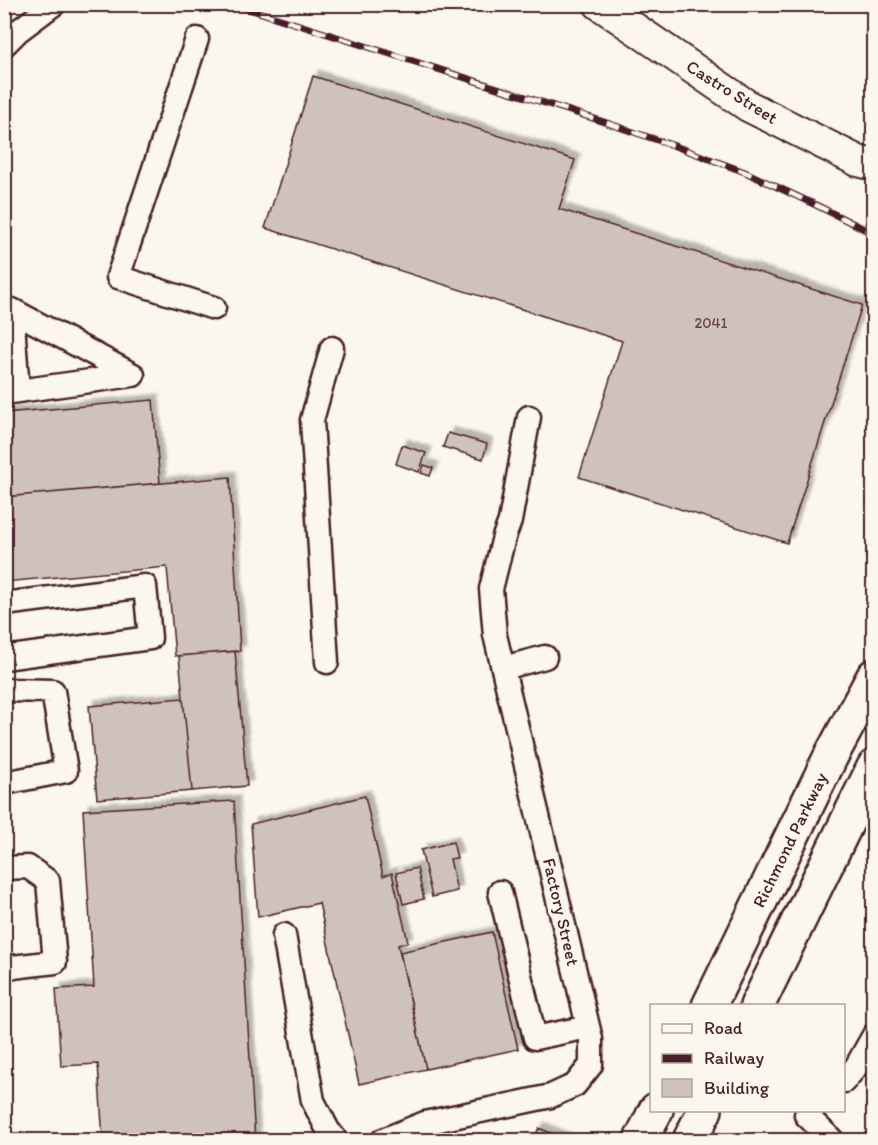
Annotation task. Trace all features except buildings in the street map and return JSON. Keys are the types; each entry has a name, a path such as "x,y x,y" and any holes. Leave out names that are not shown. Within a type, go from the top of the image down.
{"highway":[{"name":"Richmond Parkway","path":"709,1004 831,756 873,676"},
{"path":"757,1004 873,767"},
{"path":"640,1140 655,1112"},
{"path":"690,1140 704,1112"}],"main road":[{"name":"Castro Street","path":"599,4 747,106 858,161 873,165"}],"street":[{"path":"4,45 18,31 54,4"},
{"path":"197,39 118,277 214,308"},
{"path":"8,310 132,375 11,392 8,310"},
{"path":"327,662 312,420 332,348"},
{"name":"Factory Street","path":"383,1140 424,1122 551,1096 575,1085 591,1065 591,1039 495,635 491,589 510,521 529,417"},
{"path":"4,604 145,586 150,639 4,658"},
{"path":"503,668 545,657"},
{"path":"4,690 53,691 66,771 4,783"},
{"path":"4,868 28,867 48,881 55,962 4,968"},
{"path":"500,892 535,1038 588,1027"},
{"path":"284,935 314,1101 328,1130 336,1140"},
{"path":"845,1079 856,1067 873,1035"},
{"path":"809,1113 832,1140"}],"railway":[{"path":"233,4 672,145 745,172 874,234"}]}
